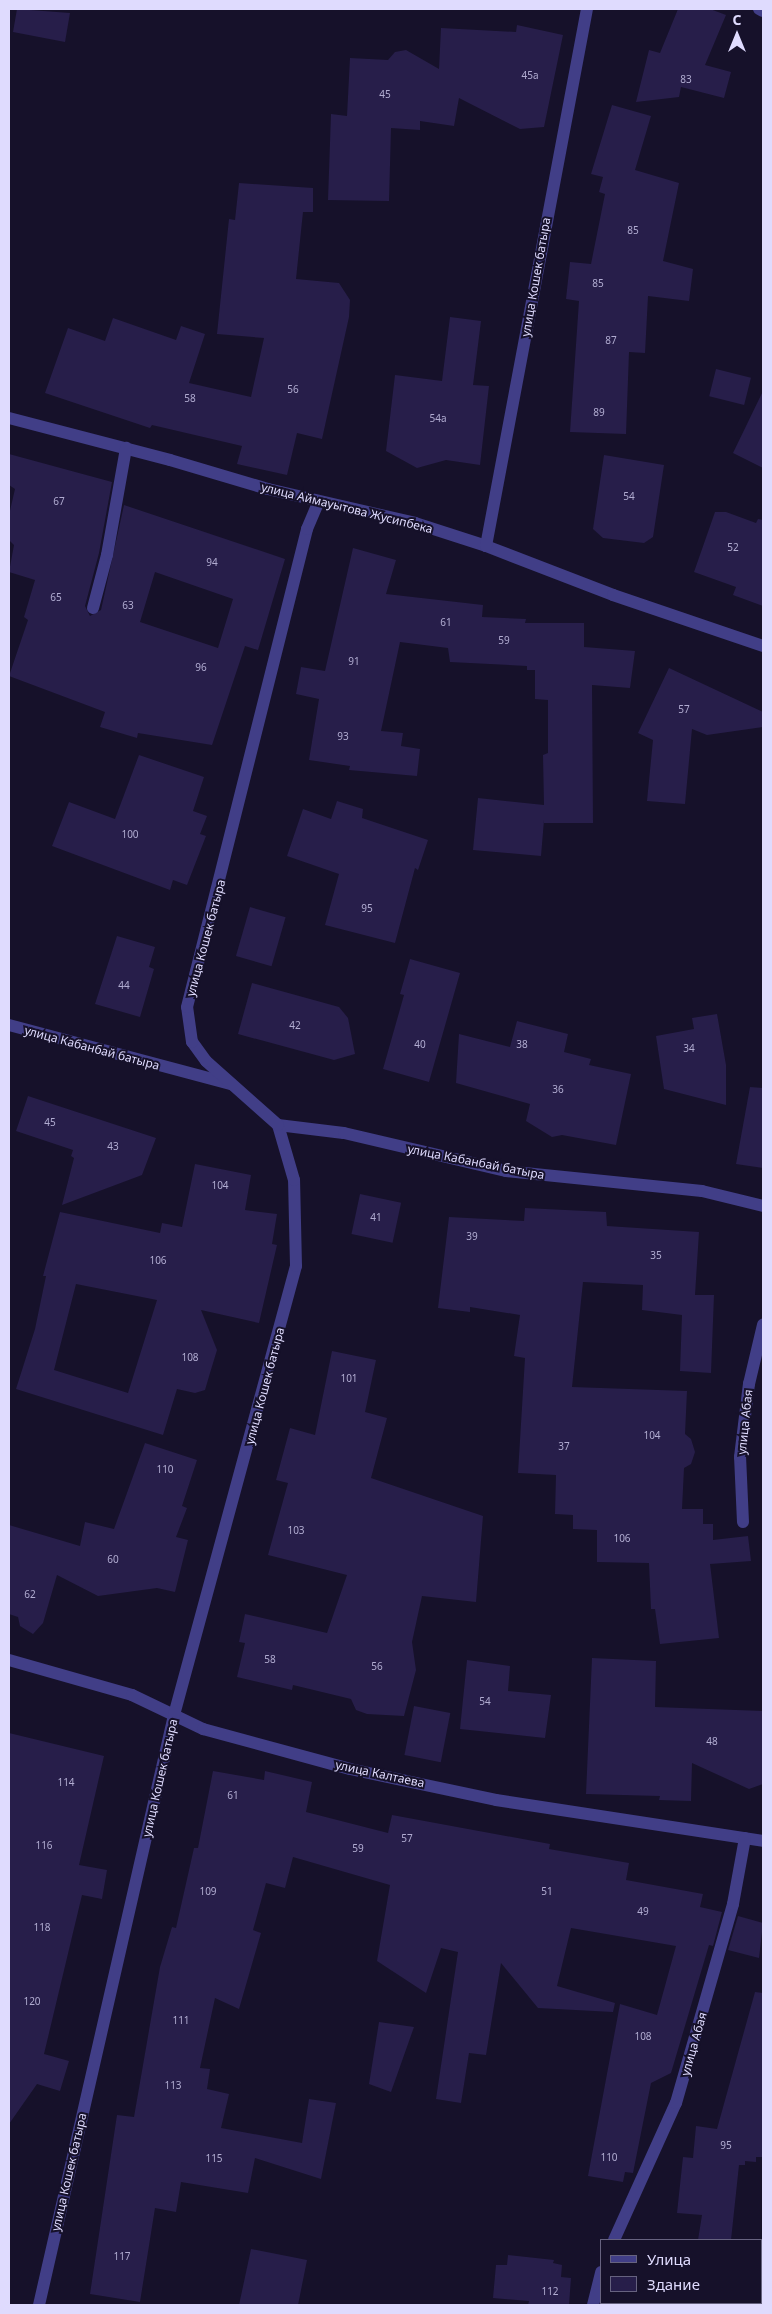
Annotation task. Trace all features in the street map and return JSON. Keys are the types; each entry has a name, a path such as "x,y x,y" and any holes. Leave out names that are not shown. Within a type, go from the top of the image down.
{"street":[{"name":"улица Кошек батыра","path":"486,546 587,9"},
{"path":"759,9 763,11"},
{"name":"улица Аймауытова Жусипбека","path":"9,418 319,501 415,523 486,546 612,595 763,646"},
{"path":"93,608 109,546 126,448"},
{"name":"улица Кошек батыра","path":"39,2305 174,1715 296,1266 294,1180 278,1125 206,1061 192,1042 187,1007 308,529 319,501"},
{"name":"улица Кабанбай батыра","path":"9,1025 233,1084"},
{"name":"улица Кабанбай батыра","path":"278,1125 344,1133 506,1171 702,1191 763,1206"},
{"name":"улица Абая","path":"744,1522 740,1457 749,1384 763,1325"},
{"name":"улица Калтаева","path":"9,1660 132,1695 202,1729 350,1769 496,1800 763,1841"},
{"name":"улица Абая","path":"614,2239 676,2103 733,1904 745,1838"},
{"path":"594,2305 600,2277"}],"building":[{"path":"17,9 70,13 65,42 13,32"},
{"path":"678,9 710,9 726,15 705,65 731,72 724,98 681,87 679,97 636,102 649,50 660,53"},
{"path":"517,25 563,35 544,127 520,129 459,98 454,126 420,121 420,130 391,128 389,201 328,200 331,114 347,116 350,58 388,60 395,52 406,50 439,69 441,28 516,32"},
{"path":"612,105 651,116 635,170 679,183 663,261 693,269 689,301 648,296 645,353 629,352 626,434 570,432 579,301 566,299 570,262 591,264 605,194 599,192 603,177 591,174"},
{"path":"239,183 313,188 313,212 303,212 296,279 339,283 350,300 349,317 322,439 297,433 287,475 237,464 242,446 152,425 150,428 45,393 68,328 105,341 113,318 176,340 181,326 205,334 189,383 251,397 264,338 217,334 229,219 235,220"},
{"path":"450,317 481,321 473,385 489,386 480,465 446,460 417,468 386,451 395,375 442,381"},
{"path":"716,369 751,378 744,405 709,396"},
{"path":"763,391 763,468 733,453"},
{"path":"9,454 112,482 99,553 85,606 90,616 101,610 124,505 285,559 258,650 245,646 212,745 138,733 137,738 100,727 105,712 9,676 28,620 24,617 35,580 9,572 14,545 9,540 9,515 15,489 9,485","holes":["155,572 233,599 218,648 140,622"]},
{"path":"604,455 664,465 653,537 644,543 603,538 593,529"},
{"path":"715,512 726,512 756,523 758,519 763,520 763,606 733,595 736,587 694,572"},
{"path":"353,548 396,560 386,594 483,605 482,617 526,619 525,623 584,623 584,647 635,651 630,688 592,685 593,823 544,823 544,820 541,856 473,850 478,798 544,805 543,755 548,753 548,700 535,699 535,670 527,670 527,666 450,662 448,648 400,642 381,731 403,733 401,746 420,749 417,776 349,770 350,766 309,760 319,699 296,694 301,667 325,671"},
{"path":"669,668 763,712 763,727 707,735 692,729 685,804 647,801 653,740 638,733"},
{"path":"139,755 204,777 193,811 207,816 200,834 206,836 187,885 173,880 170,890 52,846 69,802 115,819"},
{"path":"337,801 363,809 362,818 428,840 418,870 415,868 395,943 325,925 339,874 287,856 303,809 331,819"},
{"path":"250,907 286,917 272,966 236,956"},
{"path":"117,936 155,947 149,967 154,969 140,1017 95,1004"},
{"path":"410,959 460,973 429,1082 383,1069 404,995 400,994"},
{"path":"252,983 339,1007 348,1018 355,1054 334,1060 238,1034"},
{"path":"717,1014 726,1065 726,1105 664,1089 656,1036 694,1029 692,1018"},
{"path":"517,1021 568,1034 564,1052 591,1059 589,1065 631,1074 616,1145 562,1135 552,1137 526,1121 530,1104 456,1083 459,1034 510,1047"},
{"path":"750,1087 763,1088 763,1168 736,1164"},
{"path":"28,1096 156,1138 142,1175 62,1205 74,1158 71,1156 73,1150 16,1131"},
{"path":"195,1164 251,1175 245,1210 277,1214 272,1244 277,1245 259,1323 201,1310 217,1350 205,1390 195,1393 177,1389 163,1435 16,1389 35,1329 46,1276 43,1276 60,1212 160,1233 162,1223 182,1227","holes":["76,1284 157,1300 128,1393 54,1370"]},
{"path":"360,1194 401,1203 393,1243 351,1234"},
{"path":"525,1208 606,1212 607,1226 699,1232 695,1295 714,1295 711,1373 680,1371 682,1315 642,1310 643,1285 583,1282 572,1387 687,1391 685,1434 691,1439 695,1452 691,1464 684,1468 682,1509 703,1509 703,1524 713,1524 713,1540 748,1536 751,1561 710,1564 719,1638 660,1644 655,1609 651,1609 649,1563 597,1562 597,1530 573,1529 573,1515 555,1514 556,1475 518,1473 525,1358 514,1356 520,1315 470,1307 470,1312 438,1308 449,1217 524,1221"},
{"path":"332,1351 376,1360 365,1412 387,1418 371,1478 483,1516 476,1602 422,1596 412,1642 416,1670 404,1716 367,1714 356,1710 351,1699 293,1685 292,1690 237,1677 245,1643 239,1642 245,1614 327,1633 347,1575 268,1555 288,1483 276,1480 290,1428 315,1435"},
{"path":"145,1443 197,1460 182,1506 187,1508 176,1537 188,1540 175,1592 157,1588 98,1596 57,1575 43,1623 33,1634 20,1626 18,1617 9,1614 9,1525 80,1546 85,1522 114,1529"},
{"path":"592,1658 656,1661 655,1707 763,1711 763,1784 749,1789 692,1763 691,1801 659,1800 660,1796 586,1794"},
{"path":"467,1660 510,1666 508,1691 551,1695 545,1738 460,1729"},
{"path":"414,1706 450,1713 441,1762 404,1755"},
{"path":"9,1733 104,1756 79,1865 107,1870 102,1899 82,1895 44,2054 69,2061 60,2091 37,2084 9,2124"},
{"path":"213,1771 264,1780 265,1771 312,1782 306,1812 388,1833 392,1815 550,1844 549,1849 629,1863 626,1880 703,1894 700,1907 722,1912 713,1946 709,1945 671,2073 651,2083 633,2173 625,2172 623,2182 588,2176 620,2004 657,2015 676,1946 571,1928 557,1986 615,2003 613,2012 538,2008 501,1963 486,2055 469,2053 461,2103 436,2099 458,1952 441,1948 426,1993 377,1961 390,1885 293,1857 285,1888 266,1883 253,1930 261,1933 239,2009 215,1998 200,2068 210,2069 207,2089 229,2094 221,2128 302,2143 309,2099 336,2103 321,2179 255,2158 248,2193 181,2182 176,2212 155,2208 140,2302 90,2294 117,2115 134,2117 160,1967 172,1927 176,1928 194,1848 198,1848"},
{"path":"738,1916 763,1923 759,1958 728,1950"},
{"path":"755,1992 763,1993 763,2157 756,2157 756,2162 745,2161 745,2165 739,2165 731,2239 698,2239 702,2215 677,2213 683,2157 693,2158 696,2126 717,2129"},
{"path":"379,2022 414,2027 391,2092 369,2084"},
{"path":"251,2249 307,2260 298,2305 239,2305"},
{"path":"508,2255 554,2260 553,2263 562,2265 561,2277 571,2278 569,2305 528,2305 529,2301 493,2298 496,2265 507,2265"}]}
